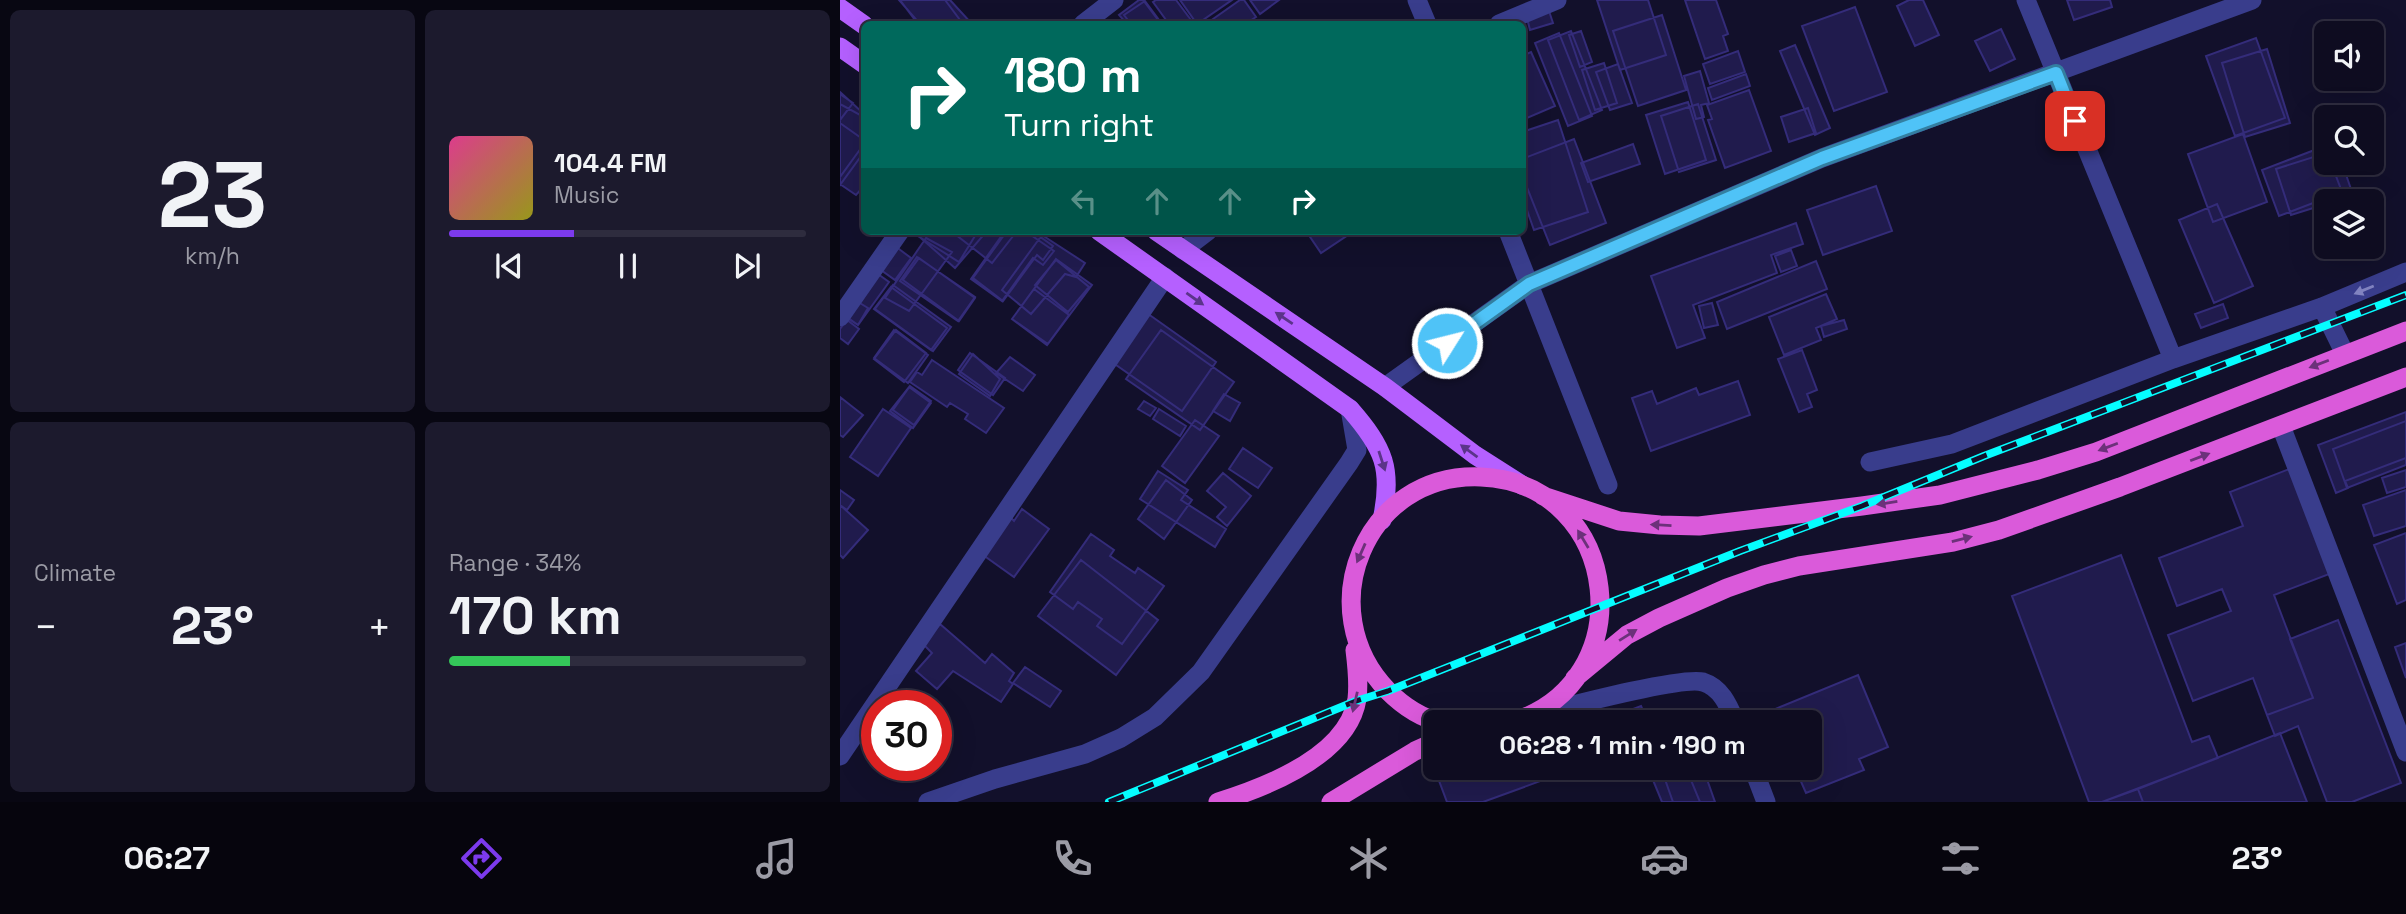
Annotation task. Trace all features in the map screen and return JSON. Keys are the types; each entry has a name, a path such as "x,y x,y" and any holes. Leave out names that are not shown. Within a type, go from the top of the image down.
{"highway":[{"path":"1218,802 1288,775 1336,739 1350,719 1358,682 1350,600 1356,565 1371,534 1382,520 1408,497 1436,484 1482,477 1504,480 1619,521 1699,526 1940,495 2096,452 2406,331"},
{"path":"1537,710 1554,700 1575,678 1627,635 1739,583 1799,566 1953,542 1999,530 2406,377"},
{"path":"1535,492 1567,516 1582,535 1593,556 1599,579 1601,606 1597,637 1575,678"},
{"path":"1354,635 1368,667 1396,699 1423,716"},
{"path":"1331,802 1423,748"}],"main road":[{"path":"840,8 861,23"},
{"path":"840,47 861,62"},
{"path":"1105,235 1350,409 1367,428 1385,466 1388,484 1382,520"},
{"path":"1162,235 1385,387 1475,455 1535,492"}],"street":[{"path":"1087,21 1114,0"},
{"path":"1417,0 1426,21"},
{"path":"1506,21 1557,0"},
{"path":"2025,0 2173,359"},
{"path":"1385,387 1529,284 1822,158 2252,0"},
{"path":"840,317 897,235"},
{"path":"1184,250 1203,235"},
{"path":"1510,235 1608,485"},
{"path":"1870,463 1952,443 2173,359 2322,307 2406,272"},
{"path":"840,756 1164,278"},
{"path":"2322,307 2345,354"},
{"path":"928,802 995,779 1085,754 1121,738 1155,717 1201,672 1349,463 1357,450 1350,409"},
{"path":"2281,426 2406,752"},
{"path":"1555,710 1666,686 1703,682 1727,701 1731,710"},
{"path":"1758,780 1766,802"}],"building":[{"path":"899,0 950,0 969,21 917,21"},
{"path":"900,0 945,0 961,21 916,21"},
{"path":"1139,0 1143,0 1159,21 1124,21 1119,15"},
{"path":"1176,0 1192,21 1167,21 1153,2"},
{"path":"1180,0 1232,0 1201,21 1195,21"},
{"path":"1240,0 1244,0 1256,17 1250,21 1210,21"},
{"path":"1250,0 1279,0 1260,14"},
{"path":"1597,0 1648,0 1666,55 1620,70"},
{"path":"1685,0 1716,0 1728,34 1723,36 1728,51 1705,59"},
{"path":"1909,0 1923,0 1939,35 1915,46 1897,6"},
{"path":"2067,0 2110,0 2112,7 2074,20"},
{"path":"1145,1 1160,21 1129,21 1124,15"},
{"path":"1855,7 1887,92 1834,111 1802,26"},
{"path":"1548,8 1553,23 1530,30 1526,14"},
{"path":"1662,15 1686,90 1638,106 1613,31"},
{"path":"2001,29 2015,59 1990,71 1975,41"},
{"path":"1571,31 1602,110 1579,120 1548,40"},
{"path":"1581,31 1592,62 1580,67 1569,35"},
{"path":"1559,33 1592,116 1568,126 1535,43"},
{"path":"2256,38 2285,118 2235,136 2206,56"},
{"path":"1795,45 1830,128 1815,135 1780,51"},
{"path":"2267,49 2290,123 2245,137 2222,63"},
{"path":"1738,51 1745,72 1710,84 1703,64"},
{"path":"1531,52 1555,106 1527,118 1526,116 1526,54"},
{"path":"1604,63 1617,103 1595,110 1582,70"},
{"path":"1618,64 1632,103 1610,110 1596,72"},
{"path":"1700,71 1709,103 1701,105 1704,117 1696,119 1684,76"},
{"path":"1746,74 1750,86 1712,100 1708,88"},
{"path":"1749,90 1771,151 1725,168 1708,120 1712,119 1707,105"},
{"path":"840,92 861,111 861,156 840,185"},
{"path":"840,94 853,103 840,120"},
{"path":"1688,102 1706,160 1665,174 1646,115"},
{"path":"840,104 861,115 861,189 856,195 840,184"},
{"path":"1698,104 1716,160 1679,172 1661,116"},
{"path":"1808,108 1816,133 1789,142 1781,117"},
{"path":"1558,120 1588,212 1534,230 1526,207 1526,131"},
{"path":"840,123 861,138 861,148 840,177"},
{"path":"2243,134 2267,202 2213,222 2188,154"},
{"path":"1574,139 1606,223 1550,245 1526,185 1526,157"},
{"path":"1633,144 1640,164 1588,182 1581,163"},
{"path":"2314,150 2314,175 2336,175 2341,189 2314,189 2314,203 2279,216 2262,170"},
{"path":"2314,157 2314,175 2346,175 2351,189 2314,189 2314,208 2291,215 2276,169"},
{"path":"1876,186 1892,231 1823,255 1807,210"},
{"path":"2217,204 2253,286 2214,303 2179,220"},
{"path":"1796,223 1803,244 1771,255 1777,273 1693,305 1705,338 1677,348 1651,276"},
{"path":"916,235 976,235 959,262"},
{"path":"917,235 984,235 955,268"},
{"path":"956,235 1014,235 992,263"},
{"path":"1002,235 1031,235 1054,251 1043,265 1033,258 1002,301 971,279"},
{"path":"1004,235 1038,235 1053,246 1043,260 1037,255 1003,301 973,278"},
{"path":"1042,235 1085,263 1076,277 1065,274 1031,314 1002,290"},
{"path":"1309,235 1348,235 1321,253"},
{"path":"926,238 952,252 909,311 885,298"},
{"path":"891,243 911,258 895,280 874,265"},
{"path":"1791,250 1797,266 1781,272 1775,256"},
{"path":"917,257 975,297 958,321 900,281"},
{"path":"919,258 975,298 959,321 903,280"},
{"path":"1056,259 1092,285 1048,344 1012,319"},
{"path":"1056,260 1089,287 1068,312 1035,285"},
{"path":"1816,261 1827,289 1727,329 1717,302"},
{"path":"871,269 889,282 858,325 840,312"},
{"path":"893,285 951,327 933,351 875,309"},
{"path":"891,287 947,328 931,350 874,309"},
{"path":"1034,289 1069,315 1047,345 1012,319"},
{"path":"1826,294 1837,319 1816,328 1821,340 1784,355 1769,317"},
{"path":"850,297 868,308 858,325 840,313"},
{"path":"1712,303 1718,325 1704,328 1699,306"},
{"path":"2223,304 2228,318 2201,328 2195,314"},
{"path":"1144,311 1216,362 1182,411 1109,360"},
{"path":"847,320 859,329 848,344 840,338 840,329"},
{"path":"1844,320 1847,329 1824,337 1821,326"},
{"path":"894,330 928,355 908,383 874,358"},
{"path":"896,330 926,353 904,382 874,359"},
{"path":"1161,330 1234,382 1200,430 1126,379"},
{"path":"1802,350 1817,390 1807,394 1812,407 1799,412 1778,359"},
{"path":"970,353 1005,378 993,395 958,370"},
{"path":"973,354 1000,379 990,396 959,374"},
{"path":"1010,357 1035,375 1023,391 996,373"},
{"path":"932,360 1004,408 986,433 965,419 968,414 950,403 947,407 910,382 917,372 922,375"},
{"path":"1738,381 1750,415 1651,451 1632,398 1652,391 1657,404 1696,388 1699,395"},
{"path":"910,386 931,401 914,425 893,410"},
{"path":"909,387 931,403 913,428 890,411"},
{"path":"1224,394 1240,403 1230,421 1213,411"},
{"path":"840,397 863,415 843,437 840,435"},
{"path":"1144,401 1156,408 1150,416 1138,409"},
{"path":"883,409 911,428 878,476 850,457"},
{"path":"1159,409 1186,426 1180,436 1153,419"},
{"path":"2406,412 2406,458 2345,481 2348,488 2336,493 2318,445"},
{"path":"1195,420 1219,436 1185,483 1162,466"},
{"path":"2406,421 2406,465 2347,488 2333,449"},
{"path":"1243,448 1272,468 1258,488 1229,469"},
{"path":"2292,468 2332,573 2274,595 2313,698 2267,715 2253,678 2193,701 2168,635 2231,611 2222,589 2177,606 2159,558 2243,526 2230,492"},
{"path":"2406,470 2406,487 2387,493 2382,478"},
{"path":"1158,471 1188,490 1181,500 1226,529 1215,547 1140,499"},
{"path":"1223,473 1251,496 1227,526 1217,517 1226,507 1207,491"},
{"path":"1166,480 1192,500 1164,539 1138,519"},
{"path":"840,490 854,500 847,510 840,505"},
{"path":"2406,490 2406,526 2374,536 2363,505"},
{"path":"840,505 868,530 843,558 840,555"},
{"path":"1022,509 1049,529 1014,577 976,550 1011,518 1014,521"},
{"path":"2406,533 2406,600 2397,604 2374,545"},
{"path":"1091,534 1114,550 1110,556 1135,573 1138,568 1164,586 1122,644 1097,626 1102,619 1078,602 1073,609 1050,592"},
{"path":"2121,555 2192,742 2209,736 2218,758 2102,802 2089,802 2012,596"},
{"path":"1081,560 1158,620 1116,675 1038,616"},
{"path":"2338,620 2401,783 2352,802 2327,802 2298,726 2275,736 2267,715 2313,698 2290,639"},
{"path":"940,624 985,663 992,654 1014,673 1009,681 1013,684 1001,702 953,671 937,689 916,671 932,653 923,644"},
{"path":"2406,643 2406,678 2395,647"},
{"path":"1025,667 1061,691 1050,707 1013,683"},
{"path":"1858,675 1888,747 1859,759 1864,770 1806,793 1800,780 1822,780 1822,710 1773,710"},
{"path":"2280,733 2307,802 2143,802 2138,789"},
{"path":"1439,780 1543,780 1483,802 1447,802"},
{"path":"1653,780 1691,780 1700,802 1662,802"},
{"path":"1665,780 1707,780 1715,802 1673,802"},
{"path":"2138,789 2143,802 2102,802"}],"railway":[{"path":"1109,802 1356,701 1388,691 1984,456 2406,295"}],"route":[{"path":"1447,343 1529,284 1822,158 2056,73 2075,121"}]}
